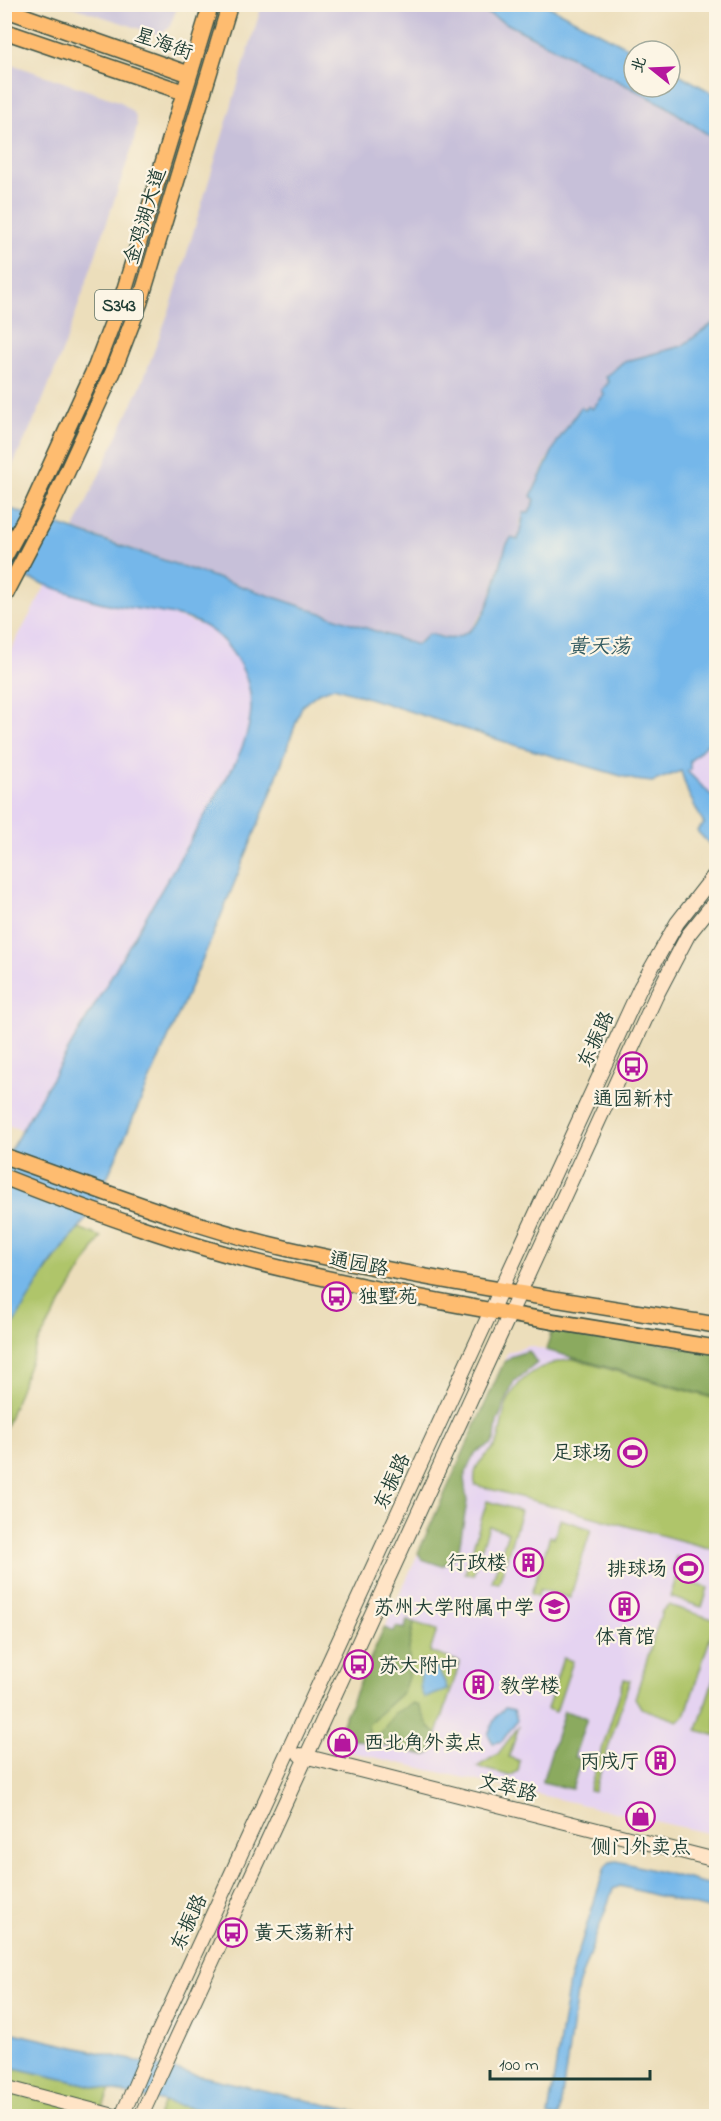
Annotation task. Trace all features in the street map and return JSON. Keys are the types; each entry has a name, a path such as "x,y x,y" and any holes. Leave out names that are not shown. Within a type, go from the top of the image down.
{"main road":[{"name":"金鸡湖大道","path":"4,558 31,508 96,366 123,295 211,4"},
{"name":"金鸡湖大道","path":"6,595 49,511 113,372 136,312 230,4"},
{"name":"星海街","path":"4,9 208,80"},
{"name":"星海街","path":"4,31 203,98"},
{"name":"东振路","path":"122,2116 490,1311 648,973 677,923 717,873"},
{"name":"东振路","path":"141,2116 678,952 697,922 717,900"},
{"name":"通园路","path":"4,1156 120,1197 287,1248 520,1294 717,1325"},
{"name":"通园路","path":"4,1177 104,1216 282,1269 510,1315 717,1348"},
{"name":"文萃路","path":"290,1751 308,1758 717,1860"},
{"path":"4,2087 114,2116"}],"shaded area":[{"path":"67,5 178,5 169,28 159,35"},
{"path":"262,5 471,5 622,83 622,99 652,99 716,140 716,321 682,346 637,358 609,382 605,395 591,410 581,407 546,461 531,496 535,499 529,513 524,513 519,525 523,527 518,540 511,538 507,544 488,605 472,628 457,638 448,639 435,634 419,641 417,645 74,529 142,383 171,306"},
{"path":"14,65 121,102 135,114 137,125 133,145 66,342 38,412 5,481 4,94"},
{"path":"46,585 104,603 166,613 204,626 219,637 238,659 248,681 252,706 248,735 233,767 21,1130 5,1124 5,661"},
{"path":"716,735 716,800 687,771 690,769 690,761"},
{"name":"苏州大学附属中学","path":"530,1346 716,1398 716,1835 347,1751 336,1744 336,1737 508,1352"}],"green space":[{"path":"79,1228 101,1237 37,1344 5,1429 3,1365 9,1333 36,1285"},
{"path":"553,1326 716,1353 716,1398 546,1350"},
{"path":"529,1351 537,1363 514,1382 497,1422 492,1444 476,1452 464,1478 467,1502 459,1549 453,1559 442,1566 422,1559 418,1553 504,1362 512,1356"},
{"path":"573,1359 716,1399 716,1504 712,1522 716,1523 716,1550 475,1485 478,1465 497,1443 507,1403 520,1383 537,1369"},
{"path":"487,1501 521,1511 499,1583 492,1582 508,1532 489,1526 473,1575 465,1573"},
{"path":"560,1519 591,1529 570,1598 540,1589 538,1596 531,1594 550,1536 554,1538"},
{"name":"排球场","path":"676,1557 705,1566 701,1580 672,1571"},
{"path":"676,1578 708,1588 702,1607 670,1597"},
{"path":"668,1605 716,1620 685,1716 678,1721 641,1708 635,1698 662,1611"},
{"path":"407,1620 437,1630 430,1652 460,1662 431,1753 426,1755 345,1737 339,1730 384,1628 394,1632 396,1627 405,1629"},
{"path":"407,1620 414,1623 409,1648 409,1674 403,1692 368,1724 370,1743 345,1737 339,1730 384,1628 394,1632 396,1627 405,1629"},
{"path":"563,1658 573,1661 556,1712 547,1709"},
{"path":"716,1671 716,1736 697,1730"},
{"path":"624,1679 630,1680 594,1792 589,1791"},
{"path":"413,1703 419,1705 429,1727 437,1735 431,1753 426,1755 374,1743 393,1714"},
{"path":"564,1711 587,1718 574,1757 580,1759 580,1763 572,1789 542,1782"},
{"path":"519,1726 509,1757 520,1761 518,1771 510,1776 477,1767 498,1754"},
{"path":"5,2066 110,2090 99,2116 5,2116"},
{"path":"164,2102 227,2116 158,2116"}],"water":[{"path":"471,5 546,5 622,44 622,83"},
{"path":"682,76 716,95 716,140 652,99 682,99"},
{"name":"黄天荡","path":"716,321 716,735 690,761 690,769 687,771 716,800 716,851 697,831 704,824 688,793 681,771 652,782 635,780 518,746 334,687 318,693 302,706 271,793 214,933 93,1210 48,1267 10,1330 5,1344 5,1159 233,767 246,738 251,709 247,680 241,666 223,641 201,625 178,616 91,600 5,570 5,507 417,645 428,634 447,639 454,638 467,632 485,612 507,544 511,538 518,540 524,513 529,513 535,500 531,496 557,442 581,407 585,410 589,406 592,409 604,395 602,390 609,382 606,377 623,362 682,346"},
{"path":"428,1661 435,1663 447,1690 425,1698 421,1690 420,1679"},
{"path":"505,1708 514,1710 517,1720 502,1741 493,1743 488,1735 492,1723"},
{"path":"617,1861 716,1886 716,1911 620,1886 613,1889 578,1986 559,2116 548,2116 569,1982 605,1867 610,1862"},
{"path":"5,2031 376,2116 227,2116 5,2066"}],"place":[{"name":"通园新村","path":"633,1067"},
{"name":"独墅苑","path":"337,1296"},
{"name":"足球场","path":"633,1452"},
{"name":"行政楼","path":"528,1562"},
{"name":"排球场","path":"688,1568"},
{"name":"体育馆","path":"625,1606"},
{"name":"苏州大学附属中学","path":"555,1607"},
{"name":"苏大附中","path":"358,1665"},
{"name":"教学楼","path":"479,1685"},
{"name":"西北角外卖点","path":"343,1742"},
{"name":"丙戌厅","path":"661,1761"},
{"name":"侧门外卖点","path":"641,1816"},
{"name":"黄天荡新村","path":"233,1932"}]}
